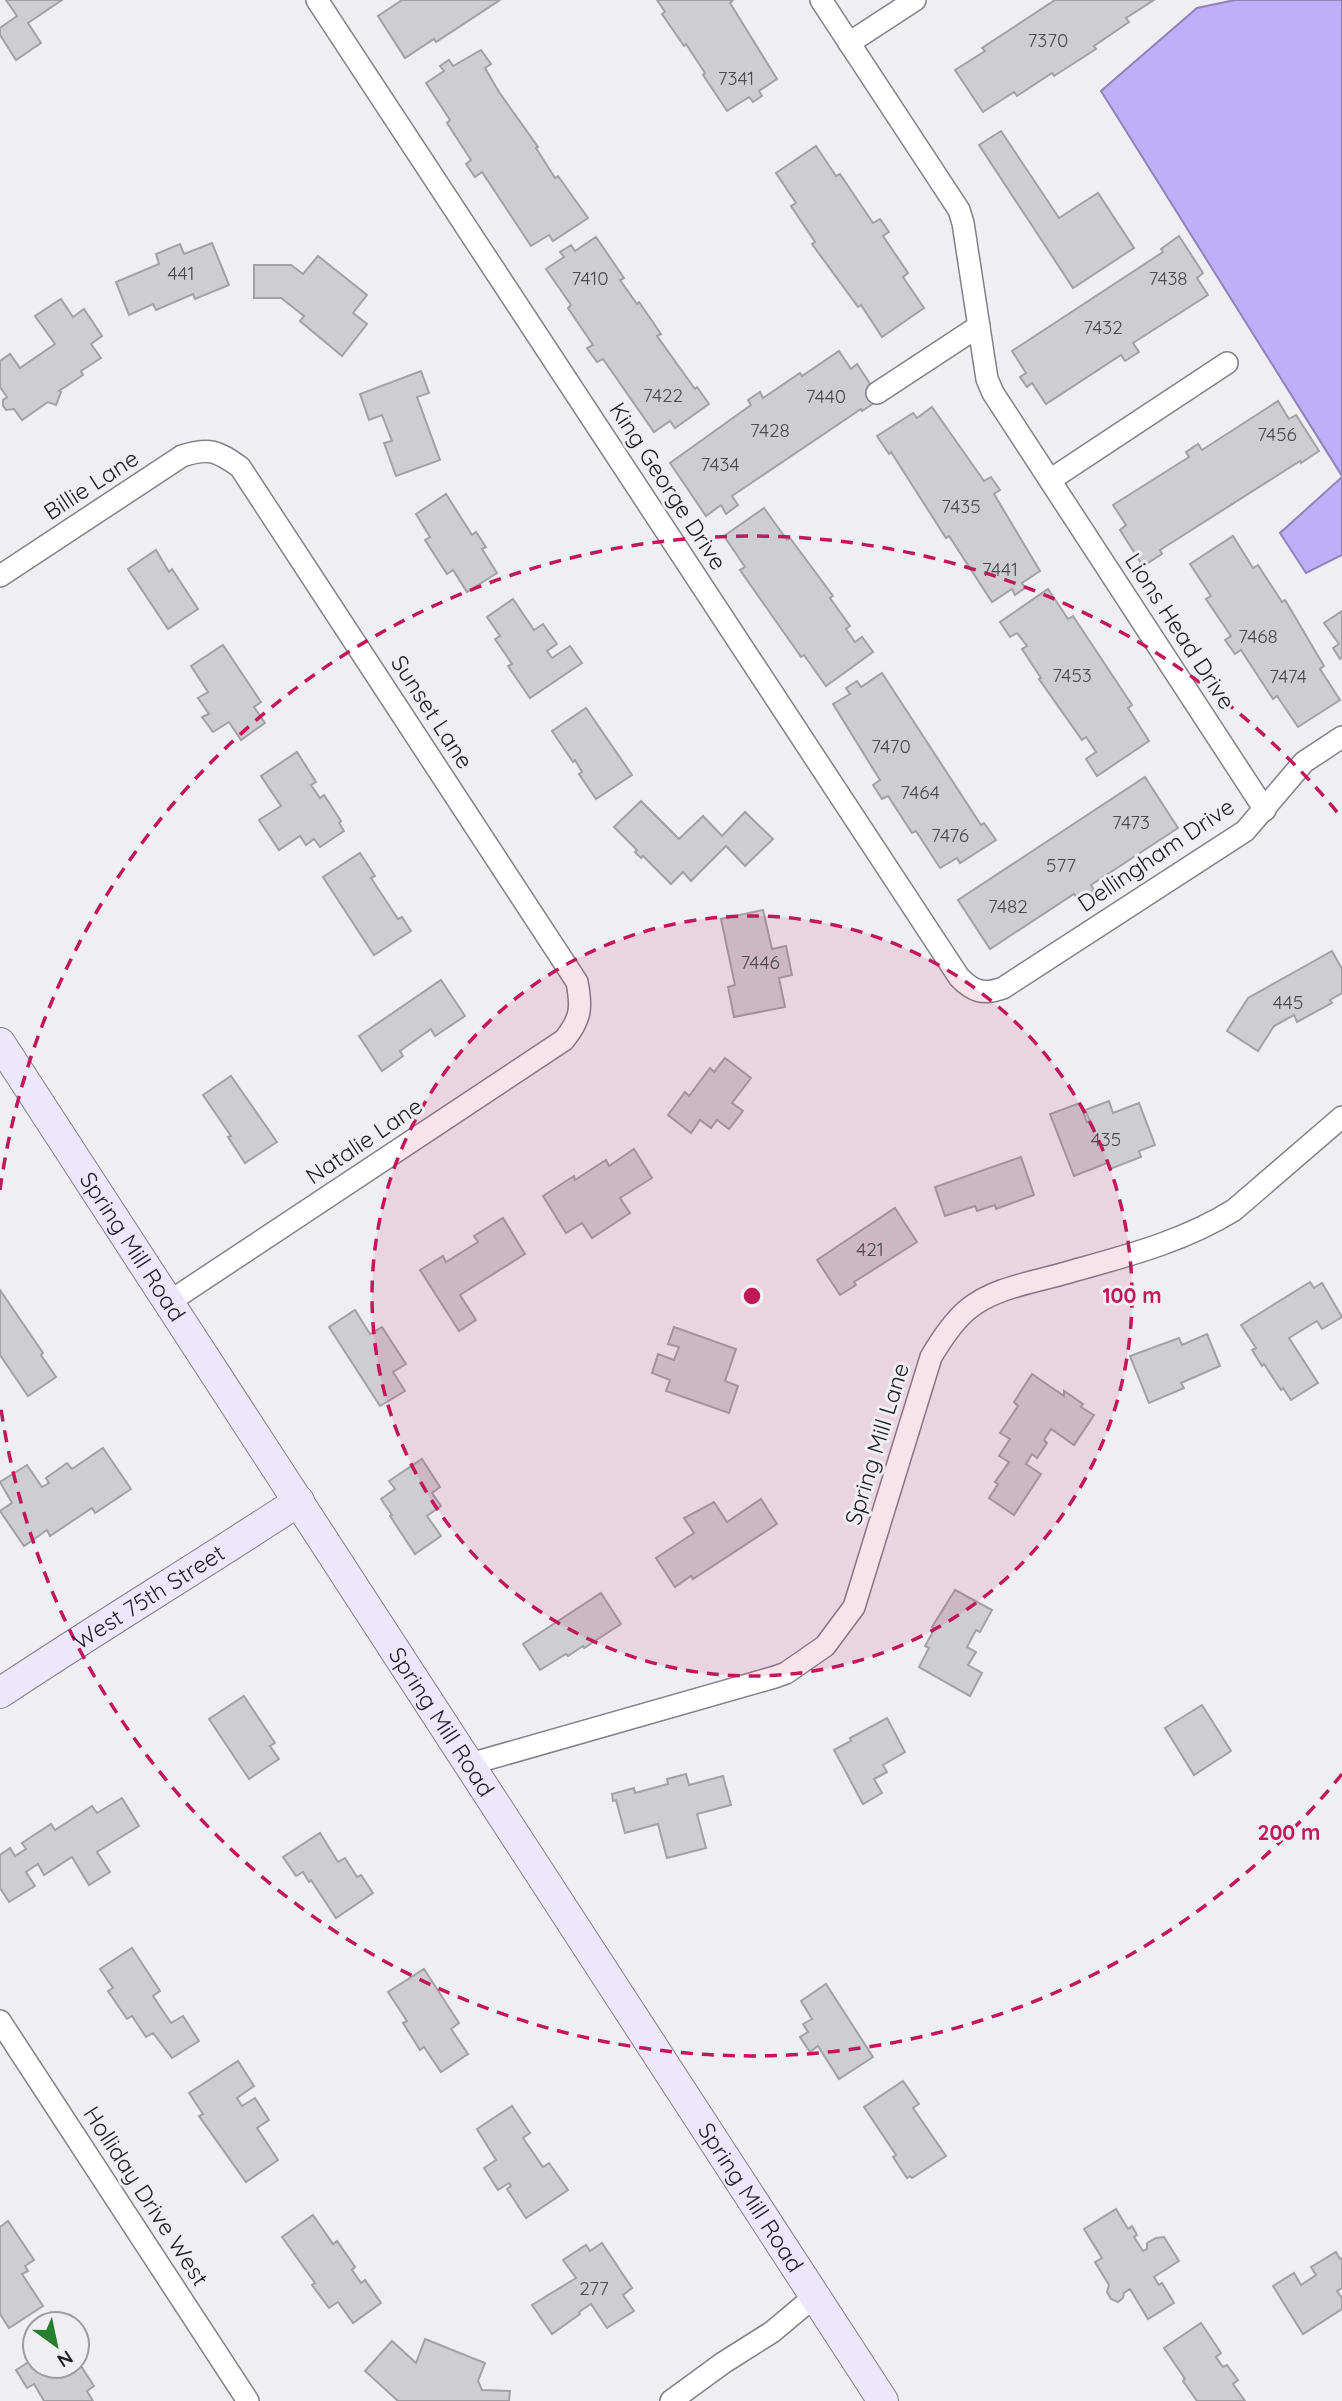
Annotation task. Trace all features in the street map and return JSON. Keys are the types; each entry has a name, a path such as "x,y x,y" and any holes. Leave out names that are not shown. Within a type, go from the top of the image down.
{"street":[{"name":"King George Drive","path":"317,0 959,977 967,986 982,993"},
{"name":"Lions Head Drive","path":"821,0 959,210 986,379 993,393 1265,810"},
{"path":"849,43 915,0"},
{"path":"877,393 979,326"},
{"path":"1050,480 1227,363"},
{"name":"Billie Lane","path":"0,576 182,456 199,451 216,451"},
{"name":"Sunset Lane","path":"216,451 240,467 577,982 581,1004 578,1015"},
{"name":"Dellingham Drive","path":"982,993 1003,988 1245,831 1304,762 1342,737"},
{"name":"Natalie Lane","path":"169,1302 564,1040 575,1026 578,1015"},
{"name":"Spring Mill Road","path":"0,1043 883,2401"},
{"name":"Spring Mill Lane","path":"470,1763 775,1677 786,1673 825,1646 854,1607 931,1357 943,1336 968,1309 999,1292 1165,1244 1215,1222 1234,1210 1342,1116"},
{"name":"West 75th Street","path":"0,1693 111,1619 190,1572 299,1501"},
{"name":"Holliday Drive West","path":"0,2021 248,2401"},
{"path":"671,2401 772,2332 815,2296"}],"shaded area":[{"path":"1235,0 1342,0 1342,476 1101,91 1197,8"},
{"path":"1342,477 1342,555 1306,573 1280,533"}],"building":[{"path":"6,0 62,0 28,23 41,43 16,60 0,35 0,28 17,16"},
{"path":"402,0 500,0 436,42 434,39 405,58 378,16"},
{"path":"657,0 733,0 730,3 777,79 759,91 762,96 753,102 749,97 727,111 686,44 684,46 662,14 665,12"},
{"path":"1055,0 1154,0 1126,18 1129,22 1094,46 1096,49 1054,76 1052,73 1017,96 1014,92 983,112 955,70 985,51 982,48"},
{"path":"481,50 491,64 485,68 499,92 538,147 536,148 555,178 558,176 588,218 553,241 549,235 531,246 482,172 475,177 466,164 471,160 426,83 444,71 440,66 449,60 453,66"},
{"path":"1001,131 1059,218 1098,193 1134,248 1073,288 979,145"},
{"path":"816,146 836,176 840,174 873,223 880,219 889,232 883,236 908,273 903,277 924,308 882,337 861,305 858,307 812,244 815,242 791,206 796,203 776,173"},
{"path":"1179,236 1203,273 1197,278 1208,295 1133,343 1139,352 1125,361 1121,355 1046,404 1032,383 1027,387 1020,377 1026,373 1012,351 1163,252 1161,249"},
{"path":"596,237 624,278 620,280 661,334 657,336 709,404 675,428 670,421 654,432 603,359 597,362 587,348 593,345 568,308 571,305 546,269 564,257 560,252 571,245 575,251"},
{"path":"212,243 229,285 195,299 193,294 156,310 153,304 129,315 116,282 159,264 156,254 180,244 184,254"},
{"path":"318,256 367,295 353,313 367,324 342,356 300,321 304,316 281,298 254,298 254,265 291,265 303,274"},
{"path":"61,299 73,317 84,309 102,336 91,344 101,358 81,371 83,375 59,391 61,392 56,405 48,402 22,420 14,409 6,410 3,406 3,400 7,397 0,387 0,361 10,354 20,368 55,344 35,316"},
{"path":"839,351 851,369 857,364 880,399 732,496 738,505 726,514 721,505 706,516 670,463 751,405 748,400 760,392 763,398"},
{"path":"421,371 429,393 417,397 440,460 396,476 384,443 392,441 382,415 369,420 360,394"},
{"path":"1278,401 1289,419 1296,415 1319,451 1160,550 1162,554 1143,566 1120,530 1126,525 1113,505 1189,457 1186,452 1198,444 1202,450"},
{"path":"932,407 984,481 991,477 1000,490 994,494 1040,571 1022,583 1025,588 1015,595 1012,589 992,602 949,536 946,538 891,452 889,454 877,436 913,413 917,418"},
{"path":"446,494 472,535 476,532 486,547 482,549 497,573 467,592 453,570 447,574 425,540 430,537 416,514"},
{"path":"764,508 833,596 830,598 850,626 846,629 855,642 862,637 873,652 826,686 804,655 801,657 740,570 745,567 724,536"},
{"path":"1233,536 1253,568 1258,565 1282,602 1285,600 1324,666 1320,669 1340,700 1298,727 1277,696 1273,699 1241,650 1235,654 1225,640 1231,636 1206,599 1211,596 1190,564"},
{"path":"156,550 169,572 172,569 198,609 168,629 128,569"},
{"path":"1048,589 1068,619 1073,616 1132,705 1128,708 1149,741 1097,776 1086,759 1096,752 1086,737 1082,740 1039,679 1041,678 1022,649 1027,646 1017,633 1010,637 1000,622"},
{"path":"513,599 534,630 543,624 557,644 547,651 552,658 570,646 582,663 530,698 508,666 512,664 495,639 500,636 487,617"},
{"path":"1342,611 1340,659 1333,648 1339,644 1324,623"},
{"path":"223,645 261,702 254,707 265,723 241,740 229,722 213,732 202,717 209,714 198,698 208,692 191,666"},
{"path":"882,673 981,825 984,823 996,840 960,863 957,858 940,868 916,831 912,833 888,796 882,799 873,785 880,780 833,704 850,694 846,688 857,681 861,687"},
{"path":"586,708 632,775 596,799 579,774 582,772 575,760 573,762 552,731"},
{"path":"297,752 316,782 311,785 320,798 324,795 341,821 339,823 344,831 320,847 314,839 306,845 300,836 279,850 259,820 281,806 261,776"},
{"path":"1145,777 1178,828 1091,885 1094,890 1078,900 1074,894 990,949 958,900"},
{"path":"641,801 679,839 703,816 722,836 745,812 773,839 745,866 726,846 691,881 683,872 671,884 643,856 641,858 635,852 637,850 614,827"},
{"path":"360,853 375,876 371,878 398,919 402,917 411,931 374,955 323,877"},
{"path":"763,910 772,949 786,946 792,975 779,978 785,1007 734,1017 728,987 735,985 721,919"},
{"path":"1332,951 1342,969 1342,993 1330,1000 1332,1003 1297,1022 1294,1015 1274,1026 1258,1051 1227,1031 1248,998"},
{"path":"441,980 465,1016 435,1036 431,1029 400,1051 403,1056 382,1071 359,1036"},
{"path":"725,1058 751,1078 732,1103 743,1111 729,1129 717,1120 711,1128 700,1120 691,1133 668,1115 685,1092 689,1096 710,1068 714,1072"},
{"path":"231,1076 277,1142 245,1163 228,1137 231,1136 203,1095"},
{"path":"1109,1101 1113,1113 1139,1103 1155,1145 1139,1151 1141,1157 1110,1169 1107,1163 1074,1176 1050,1114 1080,1103 1087,1122 1090,1121 1085,1110"},
{"path":"634,1149 652,1178 620,1198 630,1213 592,1238 582,1223 566,1233 543,1196 606,1160 609,1166"},
{"path":"1021,1157 1034,1195 996,1209 995,1205 977,1211 975,1206 945,1216 935,1187"},
{"path":"895,1208 917,1242 854,1282 856,1285 840,1295 817,1260"},
{"path":"503,1218 525,1254 460,1295 476,1320 459,1331 420,1270 443,1256 446,1262 478,1242 474,1236"},
{"path":"1310,1282 1314,1288 1322,1283 1342,1317 1322,1329 1317,1321 1289,1338 1318,1383 1291,1400 1264,1364 1262,1366 1252,1350 1256,1348 1241,1325"},
{"path":"0,1290 56,1377 28,1396 0,1355"},
{"path":"355,1310 370,1334 382,1327 406,1364 393,1372 405,1391 380,1406 329,1327"},
{"path":"674,1327 736,1349 725,1381 738,1386 729,1413 666,1391 670,1380 652,1373 658,1354 674,1360 679,1347 668,1344"},
{"path":"1207,1334 1220,1366 1181,1383 1184,1388 1149,1403 1130,1356 1179,1338 1182,1345"},
{"path":"1032,1374 1064,1396 1064,1391 1094,1415 1074,1445 1051,1429 1044,1440 1047,1443 1037,1458 1032,1454 1026,1464 1041,1474 1014,1515 989,1498 998,1484 995,1482 1009,1462 999,1456 1010,1439 1000,1433 1018,1406 1014,1402"},
{"path":"103,1448 131,1489 95,1513 92,1508 50,1536 47,1530 24,1546 0,1511 12,1503 0,1482 27,1465 42,1487 49,1483 46,1478 67,1463 72,1469"},
{"path":"422,1459 440,1487 432,1493 441,1506 427,1516 441,1536 415,1554 381,1499 395,1489 389,1481"},
{"path":"761,1499 777,1524 693,1579 691,1576 675,1587 656,1558 694,1533 684,1518 714,1502 727,1522"},
{"path":"955,1590 992,1610 980,1632 976,1630 967,1647 976,1652 968,1665 982,1673 970,1696 919,1667 929,1648 925,1646 935,1628 932,1627"},
{"path":"601,1593 621,1624 584,1648 583,1646 568,1656 566,1654 540,1670 523,1644"},
{"path":"244,1696 275,1743 270,1746 279,1759 249,1779 209,1719"},
{"path":"1202,1705 1231,1751 1194,1775 1165,1728"},
{"path":"887,1718 905,1752 883,1765 887,1772 874,1779 882,1793 863,1804 834,1750"},
{"path":"686,1774 689,1785 723,1776 731,1805 697,1814 706,1848 667,1858 658,1824 625,1833 612,1794 634,1788 635,1793 668,1784 667,1779"},
{"path":"122,1798 139,1826 97,1852 110,1872 89,1885 72,1857 44,1875 38,1864 26,1872 35,1886 9,1902 0,1888 0,1855 10,1848 15,1856 26,1849 22,1843 51,1824 55,1830 92,1806 97,1813"},
{"path":"320,1833 338,1862 345,1858 357,1877 361,1875 373,1893 336,1918 311,1880 309,1882 303,1872 296,1876 283,1857"},
{"path":"132,1948 160,1991 153,1996 171,2023 183,2016 199,2041 172,2058 153,2033 146,2037 132,2016 127,2019 108,1991 113,1988 100,1969"},
{"path":"424,1969 459,2023 451,2029 468,2054 441,2072 424,2047 420,2050 403,2023 407,2021 388,1992"},
{"path":"826,1984 873,2057 839,2079 818,2046 810,2052 800,2037 808,2032 803,2024 812,2019 801,2001"},
{"path":"238,2061 254,2086 237,2098 242,2106 255,2098 269,2120 257,2128 278,2160 246,2182 199,2116 203,2114 189,2093"},
{"path":"903,2081 919,2104 913,2108 946,2156 912,2178 907,2178 893,2157 896,2155 864,2107"},
{"path":"512,2106 530,2133 523,2138 543,2167 549,2163 568,2190 526,2218 507,2189 511,2186 509,2183 498,2190 484,2168 496,2160 477,2129"},
{"path":"1116,2209 1128,2229 1132,2226 1137,2235 1134,2237 1143,2251 1147,2249 1147,2243 1164,2237 1179,2261 1154,2277 1159,2285 1162,2283 1174,2303 1148,2319 1130,2289 1118,2302 1111,2299 1107,2292 1109,2285 1095,2262 1102,2258 1084,2229"},
{"path":"313,2215 333,2244 337,2241 355,2267 352,2270 361,2283 365,2280 381,2303 353,2323 338,2302 329,2308 312,2285 315,2283 282,2237"},
{"path":"8,2221 34,2260 25,2266 28,2271 22,2274 43,2306 37,2310 21,2310 21,2320 9,2328 0,2314 0,2227"},
{"path":"602,2243 632,2288 623,2295 634,2311 607,2328 591,2304 552,2334 532,2305 576,2278 563,2260 586,2245 590,2251"},
{"path":"1336,2252 1340,2259 1342,2258 1342,2288 1337,2291 1342,2298 1342,2309 1303,2334 1273,2286 1294,2273 1301,2285 1316,2275 1311,2267"},
{"path":"1201,2323 1221,2353 1216,2357 1223,2367 1227,2365 1238,2380 1233,2384 1245,2401 1197,2401 1164,2348"},
{"path":"425,2339 485,2363 478,2381 482,2390 510,2391 509,2401 398,2401 365,2371 392,2341 416,2363"},
{"path":"22,2380 90,2380 94,2386 87,2391 93,2401 44,2401 34,2384 27,2388"}]}
